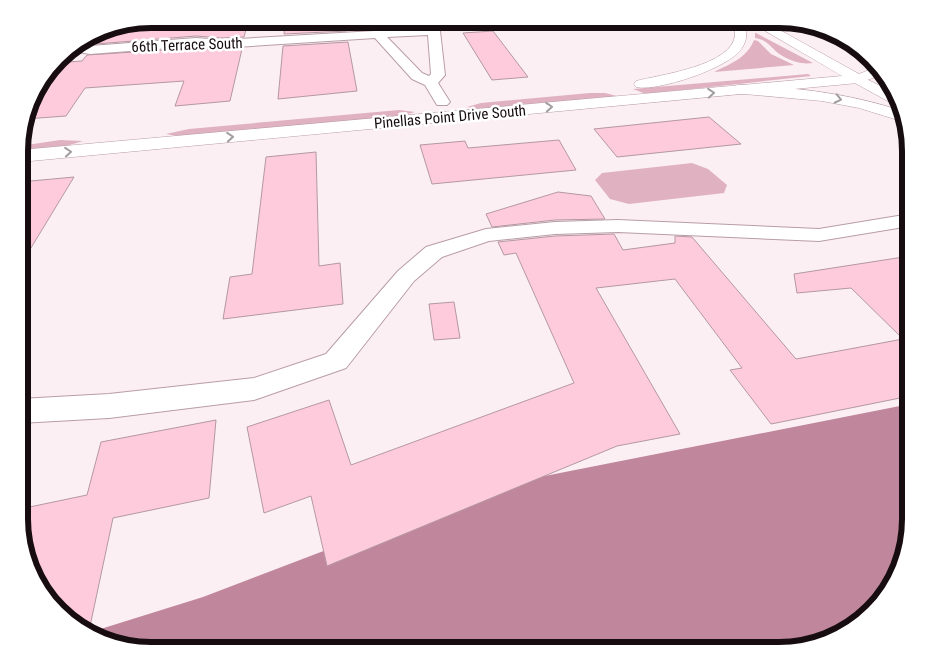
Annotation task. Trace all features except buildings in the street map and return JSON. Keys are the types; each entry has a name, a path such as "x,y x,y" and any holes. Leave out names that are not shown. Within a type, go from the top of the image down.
{"main road":[{"path":"638,92 727,57 738,48 742,37 741,28"},
{"path":"767,28 888,95"},
{"name":"Pinellas Point Drive South","path":"28,155 446,109 638,92 836,67 871,69"},
{"name":"Pinellas Point Drive South","path":"325,112 446,109 604,88 638,92 738,90 858,79 873,72"},
{"path":"738,90 804,93 868,106 896,115"}],"street":[{"path":"431,82 438,74 432,28"},
{"name":"66th Terrace South","path":"81,49 90,50 196,42 221,44 434,31"},
{"path":"378,35 417,76 431,82 446,109"},
{"path":"409,68 437,65"},
{"path":"28,411 109,406 254,388 336,361 406,276 434,252 486,235 555,228 618,226 818,235 887,226 901,222"}],"shaded area":[{"path":"755,33 813,63 799,63 786,58 770,45 755,38"},
{"path":"754,40 758,41 771,54 794,65 714,72 742,56"},
{"path":"808,74 811,76 646,94 633,89"},
{"path":"605,93 621,97 487,109 467,107 481,103"},
{"path":"399,110 415,112 401,116 177,136 166,134 189,129"},
{"path":"60,140 83,141 63,147 28,150 28,145"},
{"path":"692,163 708,169 727,185 724,193 629,204 610,199 595,180 602,173"},
{"path":"901,406 901,528 895,559 885,581 865,606 847,622 818,636 787,642 142,642 111,636 97,630 203,597 494,486"}]}
